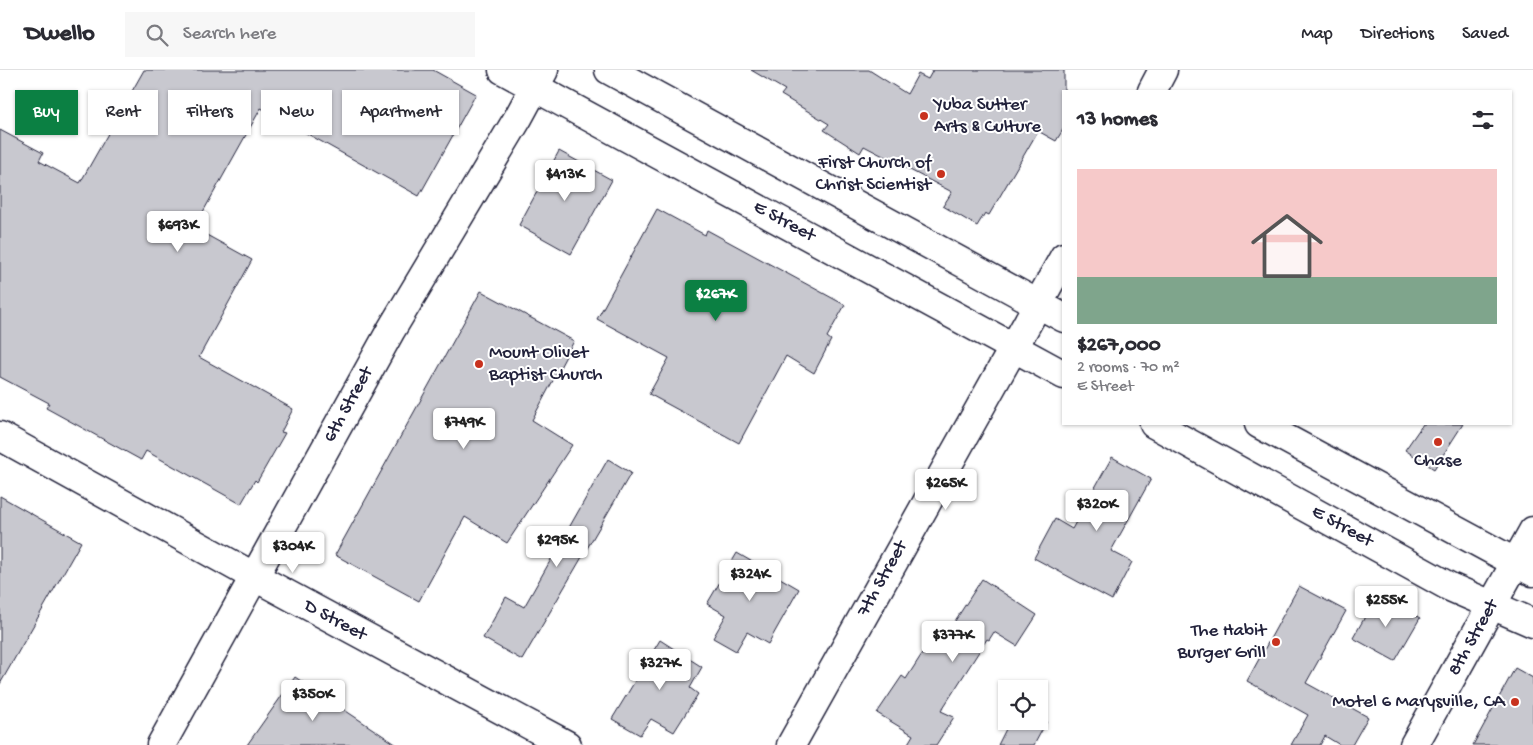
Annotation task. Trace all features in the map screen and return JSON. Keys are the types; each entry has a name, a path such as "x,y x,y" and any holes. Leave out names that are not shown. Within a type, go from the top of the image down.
{"main road":[{"name":"E Street","path":"503,70 539,79 1062,374"},
{"path":"609,70 1062,317"},
{"path":"1153,90 1163,70"},
{"name":"6th Street","path":"161,745 391,330 539,79"},
{"name":"7th Street","path":"791,745 1062,261"},
{"name":"E Street","path":"1156,425 1450,587 1533,623"},
{"path":"1261,425 1524,568"},
{"name":"D Street","path":"0,436 254,577 567,745"},
{"name":"8th Street","path":"1414,745 1493,605 1524,568 1533,530"}],"building":[{"path":"144,70 433,70 476,94 459,124 459,90 342,90 342,135 453,135 419,196 309,135 332,135 332,90 261,90 261,108 251,126 251,90 168,90 168,135 246,135 194,228 252,260 199,357 293,409 281,432 285,433 257,482 255,480 241,504 146,451 141,460 46,408 49,403 0,377 0,130 43,153 39,161 80,183 107,135 158,135 158,90 133,90"},
{"path":"751,70 869,70 907,94 918,74 928,79 933,70 1064,70 1062,131 1056,141 1038,131 989,215 985,213 977,226 943,206 952,192 864,146 860,153 824,130 829,124 781,95 785,90"},
{"path":"559,151 612,180 571,254 519,225"},
{"path":"657,209 705,235 707,230 845,305 827,337 831,340 814,373 786,356 739,443 649,394 669,358 597,319"},
{"path":"481,291 574,341 532,420 572,445 507,543 465,517 419,601 335,555"},
{"path":"1422,425 1462,425 1434,469 1405,450"},
{"path":"1112,457 1151,479 1111,551 1132,562 1112,600 1034,558 1055,519 1072,529"},
{"path":"608,459 631,473 522,660 483,638 506,597 524,607"},
{"path":"0,496 81,542 0,684"},
{"path":"737,553 799,589 768,644 747,632 736,651 713,638 726,615 707,604"},
{"path":"982,579 1037,615 1017,646 994,632 989,640 987,639 941,711 954,717 936,745 907,745 913,735 877,713 902,676 906,679 927,646 935,652"},
{"path":"1299,586 1346,611 1306,683 1368,717 1352,745 1340,745 1325,736 1320,745 1291,745 1308,715 1247,681"},
{"path":"1378,594 1420,618 1395,661 1353,638"},
{"path":"660,640 702,667 690,688 698,694 674,732 651,719 640,735 612,719"},
{"name":"Motel 6 Marysville, CA","path":"1515,668 1533,678 1533,745 1473,745"},
{"path":"295,677 397,745 247,745"},
{"path":"1006,730 1042,730 1034,745 998,745"}],"place":[{"name":"Yuba Sutter Arts & Culture","path":"924,116"},
{"name":"First Church of Christ Scientist","path":"941,174"},
{"name":"Mount Olivet Baptist Church","path":"479,364"},
{"name":"Chase","path":"1438,442"},
{"name":"The Habit Burger Grill","path":"1276,642"},
{"name":"Motel 6 Marysville, CA","path":"1515,702"}]}
